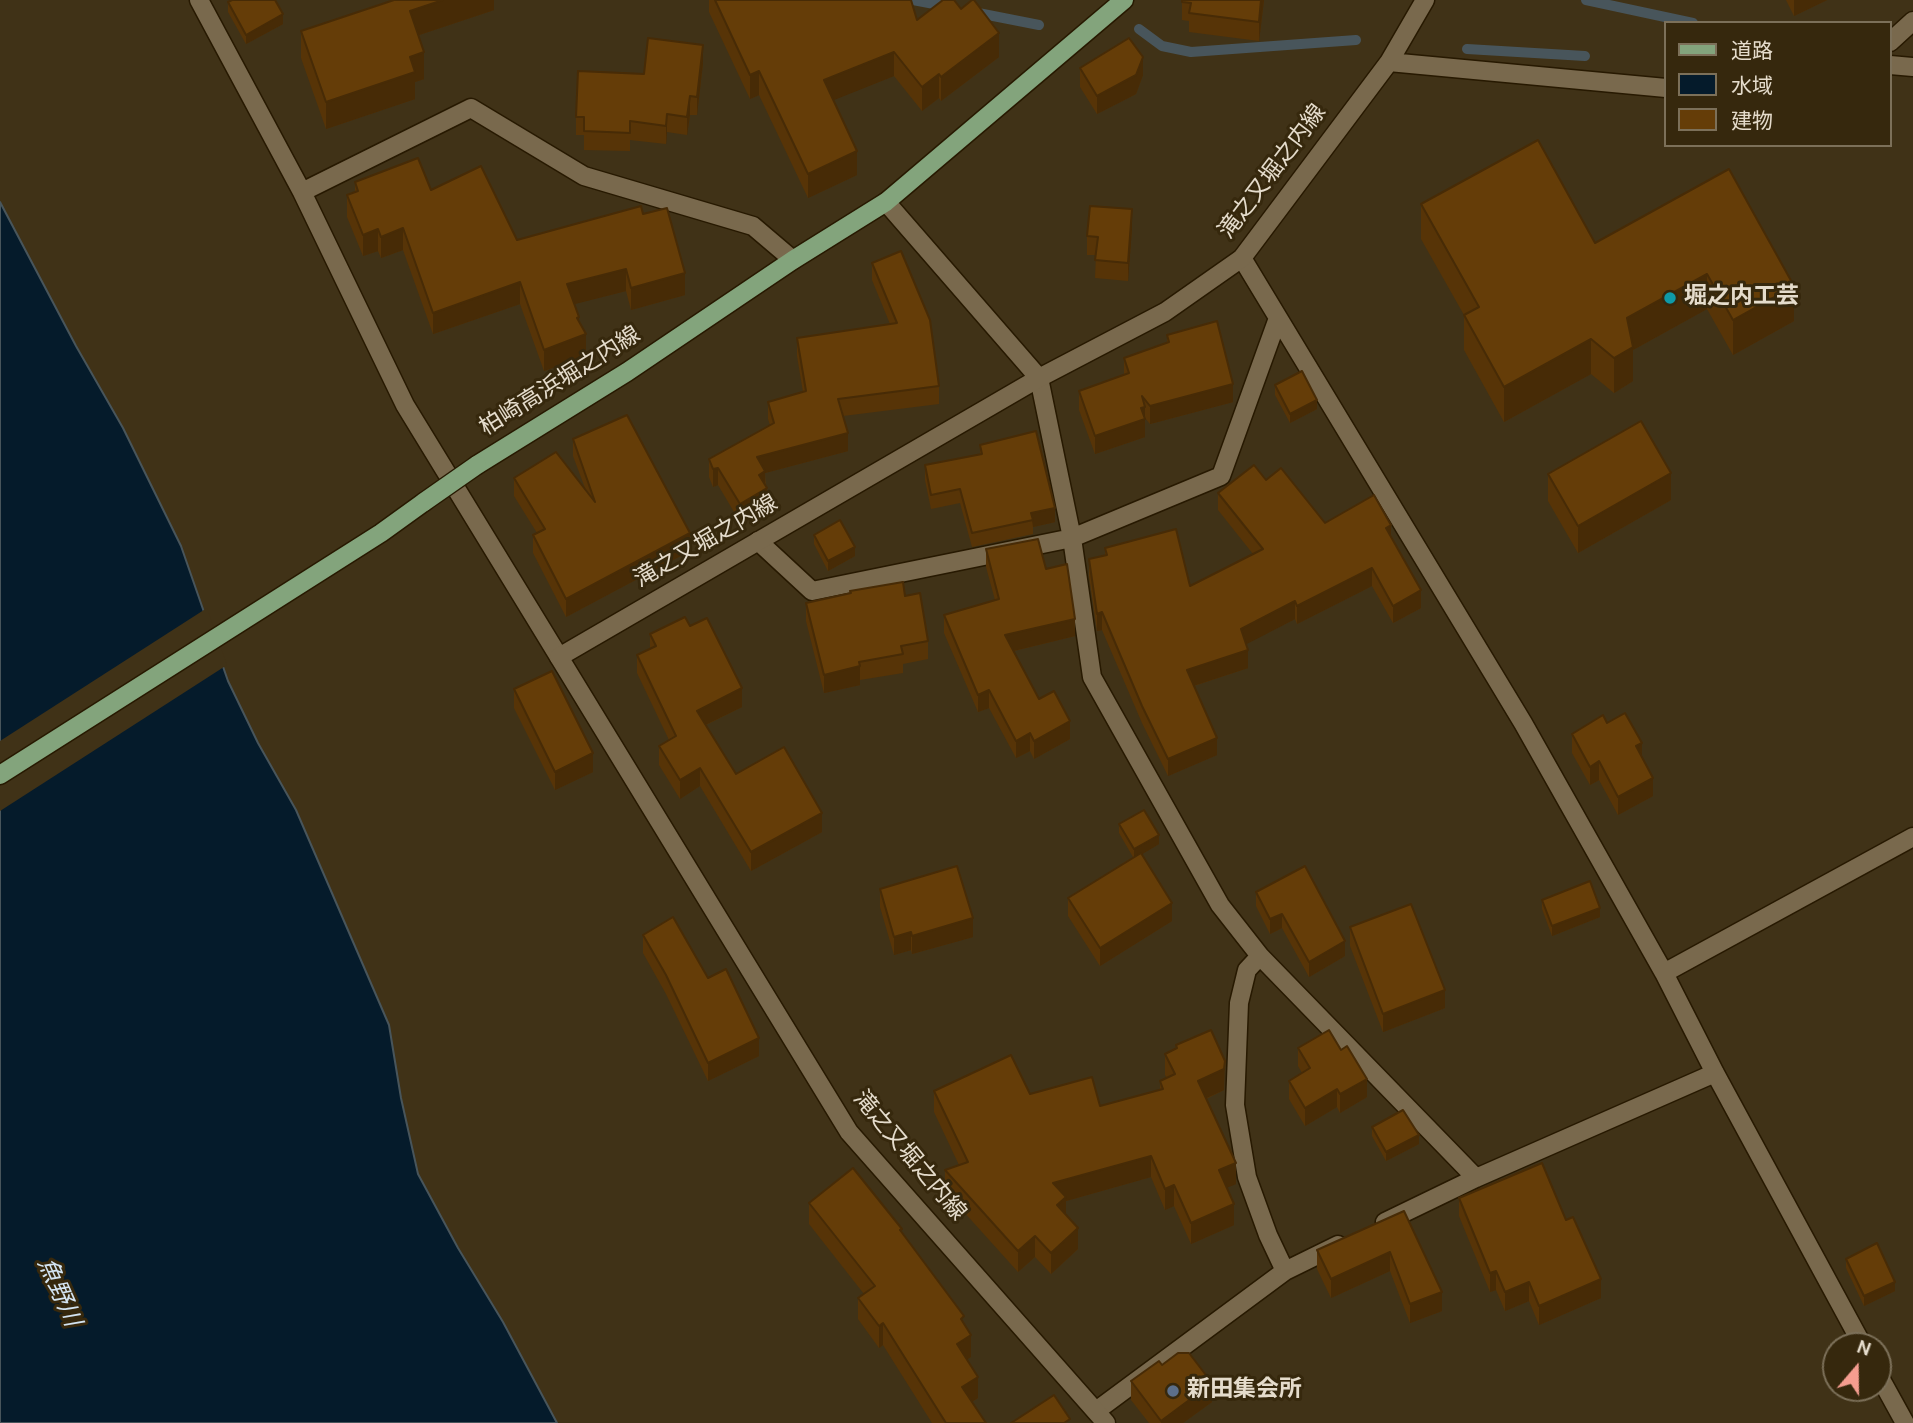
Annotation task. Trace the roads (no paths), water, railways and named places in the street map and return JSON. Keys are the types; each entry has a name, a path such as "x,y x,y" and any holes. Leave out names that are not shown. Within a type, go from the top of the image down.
{"main road":[{"name":"柏崎高浜堀之内線","path":"0,775 364,543 477,465 627,372 793,260 886,202 1124,0"}],"street":[{"path":"198,0 302,192 405,405 559,657"},
{"name":"滝之又堀之内線","path":"1101,1417 849,1132 559,657 1039,378 1165,312 1242,258 1389,62 1425,0"},
{"path":"1892,40 1913,21"},
{"path":"1389,62 1664,88"},
{"path":"1892,65 1913,66"},
{"path":"302,192 471,108 584,176 752,226 793,260"},
{"path":"886,202 1039,378 1072,538 1092,677 1220,905 1260,956 1476,1178"},
{"path":"1242,258 1523,723 1664,974 1855,1332"},
{"path":"758,541 812,591 1072,538 1221,476 1278,318"},
{"path":"1664,974 1913,837"},
{"path":"1260,956 1247,971 1239,1003 1235,1105 1247,1177 1268,1235 1285,1271"},
{"path":"1101,1417 1285,1271 1476,1178 1715,1073"},
{"path":"1892,1399 1905,1423"}],"water":[{"name":"魚野川","path":"0,202 123,428 181,546 228,681 258,743 296,810 389,1025 401,1098 418,1174 557,1423 0,1423"}],"waterway":[{"path":"913,0 950,7"},
{"path":"1586,0 1684,21"},
{"path":"973,12 1039,25"},
{"path":"1139,29 1162,46 1191,52 1356,40"},
{"path":"1467,49 1585,56"}],"place":[{"name":"堀之内工芸","path":"1670,298"},
{"name":"新田集会所","path":"1173,1391"}]}
